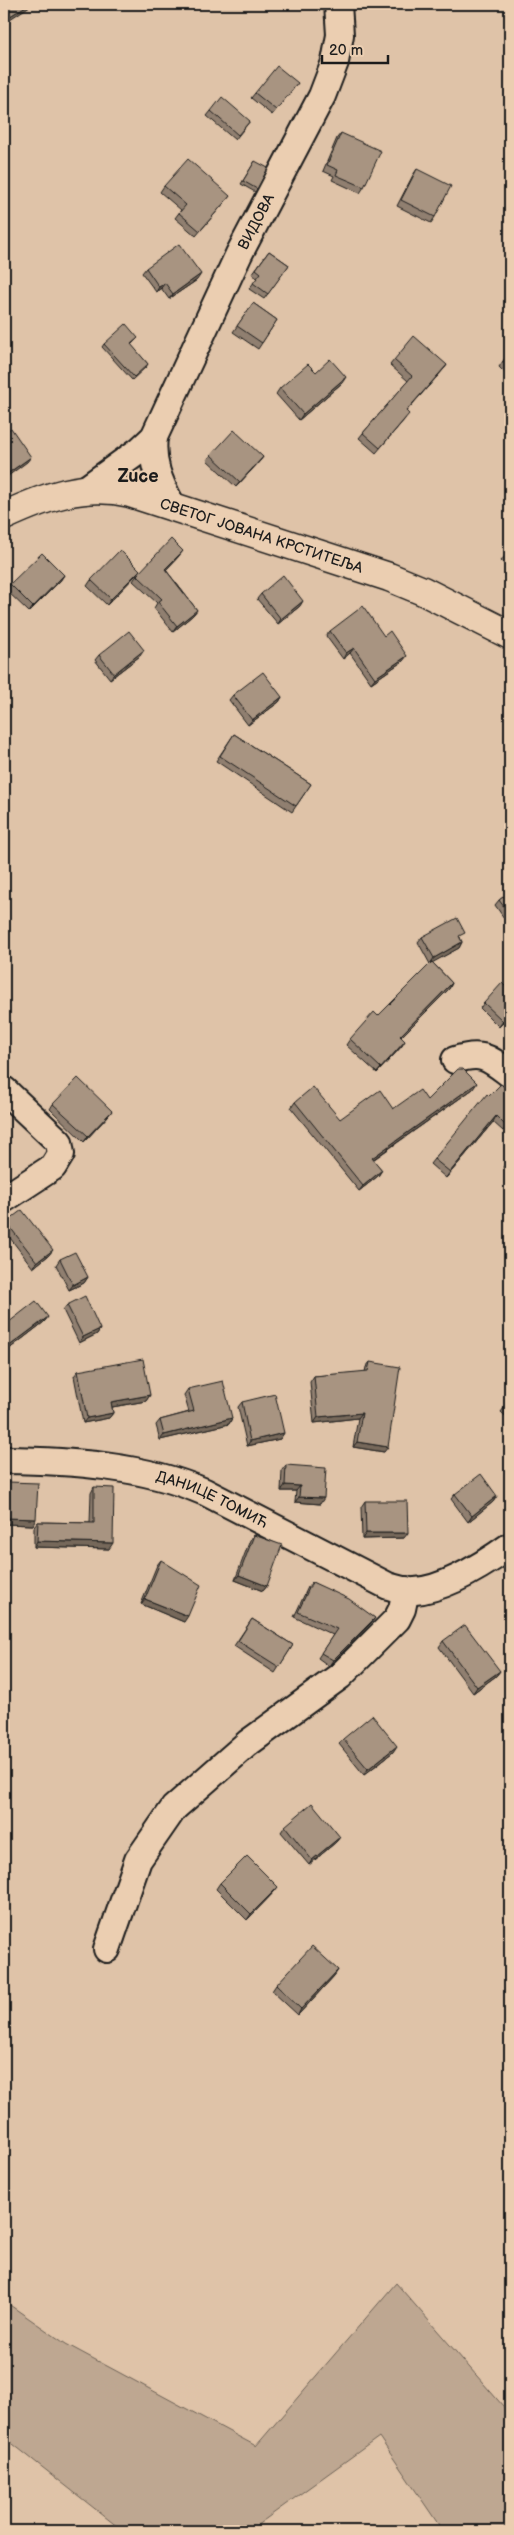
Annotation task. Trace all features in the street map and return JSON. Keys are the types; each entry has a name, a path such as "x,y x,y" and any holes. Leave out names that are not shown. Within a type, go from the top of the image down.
{"street":[{"name":"ВИДОВА","path":"86,489 140,450 154,436 239,254 322,96 335,62 340,35 338,4"},
{"name":"ВИДОВА","path":"154,436 154,466 159,483 171,504"},
{"name":"СВЕТОГ ЈОВАНА КРСТИТЕЉА","path":"4,516 36,501 67,491 113,489 171,504 398,581 424,591 510,634"},
{"path":"455,1060 471,1055 488,1057 510,1074"},
{"path":"4,1090 59,1142 61,1154 53,1167 4,1199"},
{"name":"ДАНИЦЕ ТОМИЋ","path":"4,1460 88,1464 179,1481 205,1492 379,1582 406,1590 415,1591 457,1578 510,1546"},
{"path":"107,1950 138,1860 174,1808 234,1755 308,1701 357,1660 397,1619 402,1610 406,1590"}],"shaded area":[{"path":"396,2283 510,2414 510,2531 443,2531 379,2437 249,2531 123,2531 4,2437 4,2301 66,2344 256,2446"}],"building":[{"path":"4,4 29,4 4,20"},
{"path":"277,66 298,83 276,110 255,93"},
{"path":"222,97 250,121 238,135 211,111"},
{"path":"341,133 381,151 364,187 336,175 338,170 327,165"},
{"path":"188,159 230,196 200,231 179,213 186,205 164,186"},
{"path":"255,161 268,168 257,189 243,181"},
{"path":"417,169 451,186 435,217 401,200"},
{"path":"179,244 201,274 173,294 165,283 159,287 146,268"},
{"path":"269,251 289,265 268,294 253,283 261,273 256,269"},
{"path":"253,303 277,320 262,343 237,326"},
{"path":"126,324 138,338 131,344 148,364 134,377 104,344"},
{"path":"414,336 447,365 406,411 409,414 380,448 363,433 412,376 394,360"},
{"path":"510,353 510,369 503,361"},
{"path":"330,359 346,377 303,414 280,388 308,364 316,372"},
{"path":"11,428 31,457 4,476 4,433"},
{"path":"234,430 263,457 240,482 211,455"},
{"path":"171,539 183,551 165,569 197,610 177,626 158,602 162,599 137,575"},
{"path":"120,550 140,570 111,599 91,580"},
{"path":"510,550 510,561 505,556"},
{"path":"42,553 64,575 33,607 10,584"},
{"path":"283,575 303,601 281,619 261,594"},
{"path":"363,606 384,636 390,631 407,656 375,678 354,648 346,653 330,631"},
{"path":"129,631 144,650 114,674 99,655"},
{"path":"263,672 282,697 252,720 233,695"},
{"path":"234,734 311,784 296,806 220,756"},
{"path":"510,892 510,915 499,900"},
{"path":"457,918 465,933 459,936 462,942 434,958 422,937"},
{"path":"432,962 452,983 400,1036 405,1041 381,1068 350,1039 374,1012 378,1016"},
{"path":"502,983 510,991 510,1014 503,1021 484,1003"},
{"path":"458,1069 463,1069 477,1083 372,1158 382,1170 363,1186 295,1102 313,1087 340,1119 380,1090 393,1109 420,1090 427,1100"},
{"path":"78,1078 112,1111 88,1136 53,1104"},
{"path":"501,1084 510,1093 510,1122 506,1126 496,1116 450,1172 434,1159 487,1094 489,1096"},
{"path":"22,1210 53,1250 37,1262 6,1222"},
{"path":"75,1252 88,1277 73,1285 60,1259"},
{"path":"85,1296 100,1329 83,1337 67,1305"},
{"path":"36,1301 48,1317 8,1347 4,1342 4,1326"},
{"path":"143,1359 150,1395 111,1402 113,1413 87,1418 78,1371"},
{"path":"370,1362 400,1367 388,1447 357,1442 362,1413 318,1417 314,1376 368,1371"},
{"path":"223,1381 232,1418 164,1435 160,1420 194,1411 188,1389"},
{"path":"275,1394 284,1433 250,1441 242,1402"},
{"path":"510,1400 510,1411 505,1407"},
{"path":"286,1465 326,1468 324,1498 299,1497 300,1486 285,1485"},
{"path":"481,1474 497,1496 472,1516 455,1494"},
{"path":"8,1482 38,1483 36,1519 7,1518"},
{"path":"94,1487 114,1488 113,1543 37,1541 38,1522 94,1523"},
{"path":"365,1501 407,1501 408,1533 366,1533"},
{"path":"254,1535 282,1545 267,1586 239,1575"},
{"path":"161,1560 201,1585 188,1616 145,1599"},
{"path":"312,1582 349,1599 375,1618 333,1660 321,1653 337,1629 298,1612"},
{"path":"252,1619 293,1645 279,1667 238,1641"},
{"path":"465,1625 500,1671 477,1687 443,1641"},
{"path":"372,1715 397,1746 368,1769 343,1739"},
{"path":"312,1803 340,1837 312,1860 285,1826"},
{"path":"247,1856 278,1887 251,1914 220,1883"},
{"path":"312,1946 338,1970 301,2009 276,1985"}],"district":[{"name":"Zuce","path":"138,476"}]}
